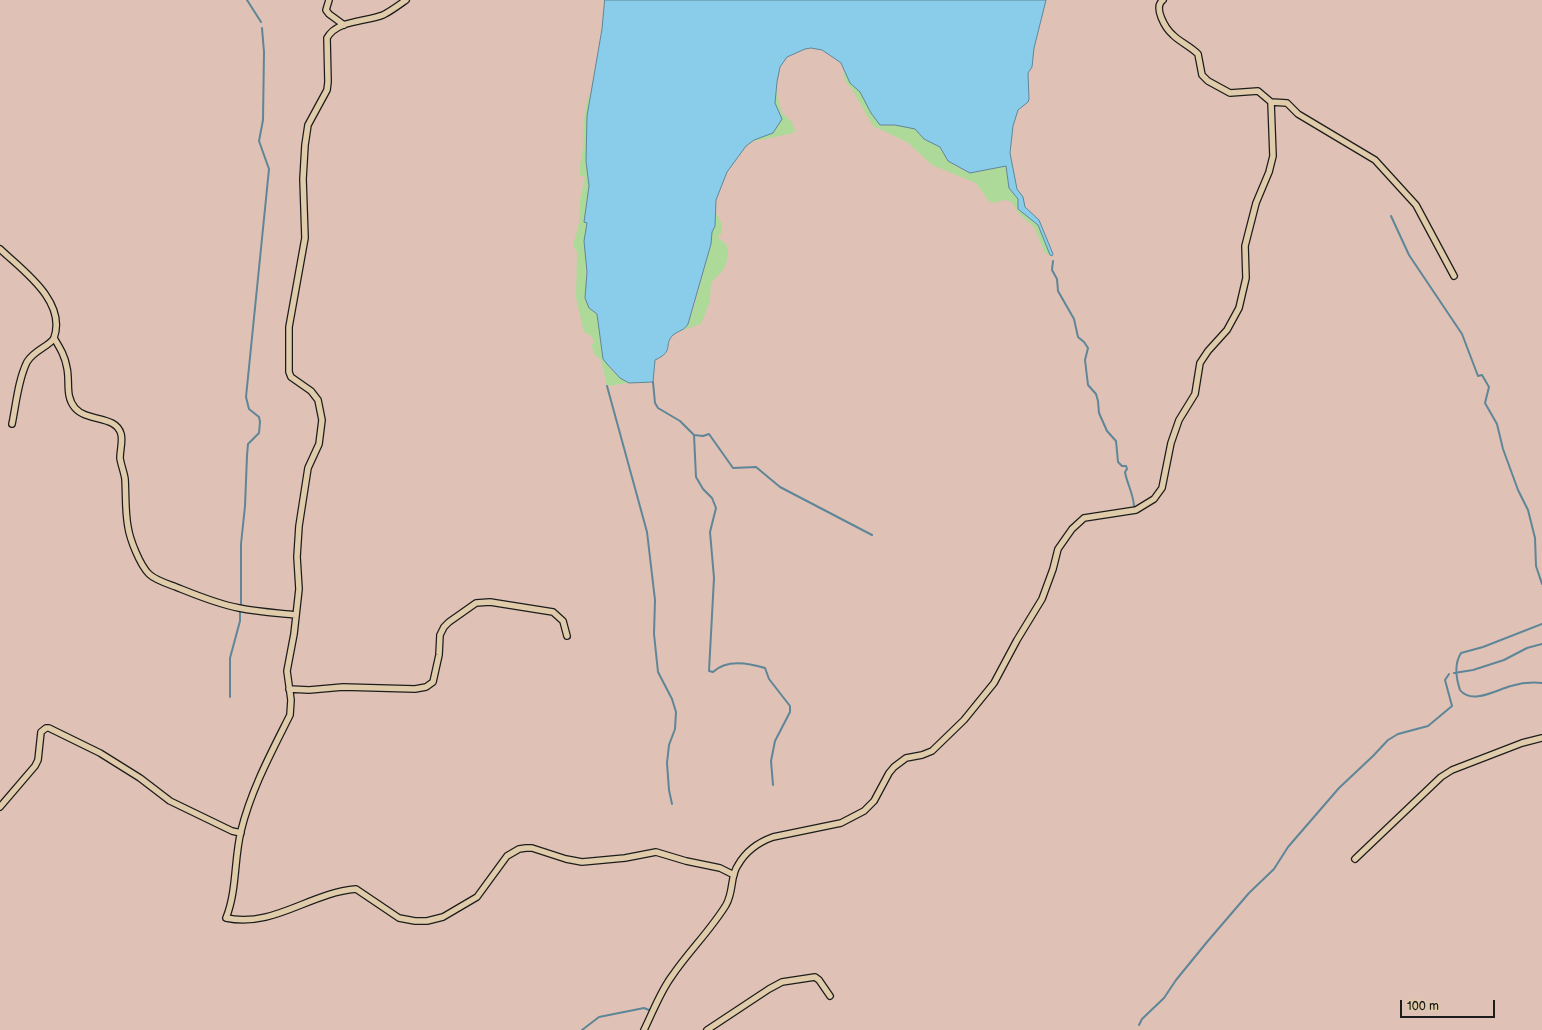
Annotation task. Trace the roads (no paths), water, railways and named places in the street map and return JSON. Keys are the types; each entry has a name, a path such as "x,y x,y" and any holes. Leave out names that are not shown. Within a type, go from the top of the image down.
{"street":[{"path":"329,0 326,10 328,14 344,25"},
{"path":"406,0 385,14 344,25 330,33 327,38 327,90 308,125 303,178 305,238 289,328 289,372 295,381 311,391 318,400 322,420 319,444 308,468 302,516 299,526 297,557 299,589 287,671 291,700 290,716 249,800 241,833 226,918 235,920 273,917 328,894 356,889 399,918 415,921 436,920 477,897 507,856 526,848 582,862 625,858 656,852 686,861 720,868 734,875"},
{"path":"1163,0 1159,4 1159,8 1168,30 1198,54 1200,71 1205,78 1230,93 1258,91 1271,102 1287,103 1298,114 1375,160 1416,205 1454,276"},
{"path":"644,1030 671,977 710,928 726,904 733,887 734,875 738,865 746,855 765,840 841,822 864,811 874,801 889,773 900,762 906,758 922,756 932,751 964,720 994,683 1017,640 1042,600 1053,569 1058,549 1079,521 1084,518 1112,512 1131,511 1147,503 1159,493 1165,481 1171,443 1176,428 1197,390 1200,363 1208,351 1227,330 1239,308 1246,278 1245,246 1256,203 1269,172 1273,156 1271,102"},
{"path":"0,249 43,290 53,310 55,321 54,338 49,344 36,351 28,362 22,376 12,424"},
{"path":"54,338 62,350 65,359 68,375 68,397 76,409 88,418 106,420 113,424 121,434 120,460 125,479 125,502 130,538 145,569 150,575 192,594 223,604 241,608 296,615"},
{"path":"289,689 309,690 343,687 381,689 426,687 433,682 439,655 440,636 444,627 468,607 482,601 552,612 563,620 567,636"},
{"path":"0,807 35,766 38,760 41,732 46,728 50,728 107,757 140,778 170,801 232,831 241,833"},
{"path":"1355,859 1441,777 1452,770 1522,743 1542,738"},
{"path":"707,1030 782,982 814,977 819,980 830,996"}],"water":[{"path":"605,0 1046,0 1034,48 1032,67 1028,73 1029,99 1028,102 1018,110 1013,126 1010,153 1017,189 1023,197 1025,207 1039,220 1053,254 1052,256 1050,255 1038,225 1018,209 1018,199 1009,188 1006,166 970,173 948,161 940,147 924,139 915,129 895,125 880,125 871,113 860,92 850,83 841,63 822,50 811,48 805,49 787,57 780,67 775,103 782,119 773,133 754,140 746,146 727,172 716,200 715,226 712,232 711,244 687,326 673,335 670,339 665,354 655,360 653,382 629,383 620,378 603,359 597,314 589,308 585,298 587,272 584,241 587,223 584,222 589,186 586,161 587,116 602,29"}],"waterway":[{"path":"247,0 261,22"},
{"path":"241,605 241,544 245,506 248,444 259,433 260,422 259,417 249,409 246,397 269,169 259,141 263,120 264,52 262,28"},
{"path":"1391,216 1409,255 1462,334 1478,376 1482,375 1489,387 1485,403 1497,424 1503,449 1518,490 1528,510 1535,538 1536,566 1542,584"},
{"path":"1053,261 1052,270 1057,279 1058,291 1074,319 1078,337 1088,348 1085,360 1088,385 1096,394 1099,413 1107,431 1116,441 1118,462 1122,466 1126,466 1127,469 1125,472 1133,498 1134,507"},
{"path":"653,382 655,403 658,408 680,421 694,435 696,477 703,489 712,498 716,508 710,532 714,578 709,671 713,672 724,665 738,663 765,668 769,679 790,706 790,712 775,741 771,761 773,785"},
{"path":"607,386 647,532 655,600 654,634 658,672 672,699 676,712 675,729 669,745 667,763 669,790 672,804"},
{"path":"694,435 703,436 709,434 733,468 756,467 780,487 872,535"},
{"path":"230,697 230,658 240,621 240,612"},
{"path":"1542,624 1483,647 1461,653 1457,662 1456,671 1460,690 1471,696 1484,695 1519,684 1542,683"},
{"path":"1454,673 1473,670 1504,660 1527,648 1542,644"},
{"path":"1139,1025 1142,1019 1164,998 1176,980 1249,893 1274,869 1288,847 1339,788 1388,740 1398,734 1428,726 1452,706 1445,680 1449,674"},
{"path":"582,1030 599,1017 644,1008 649,1010"}]}
